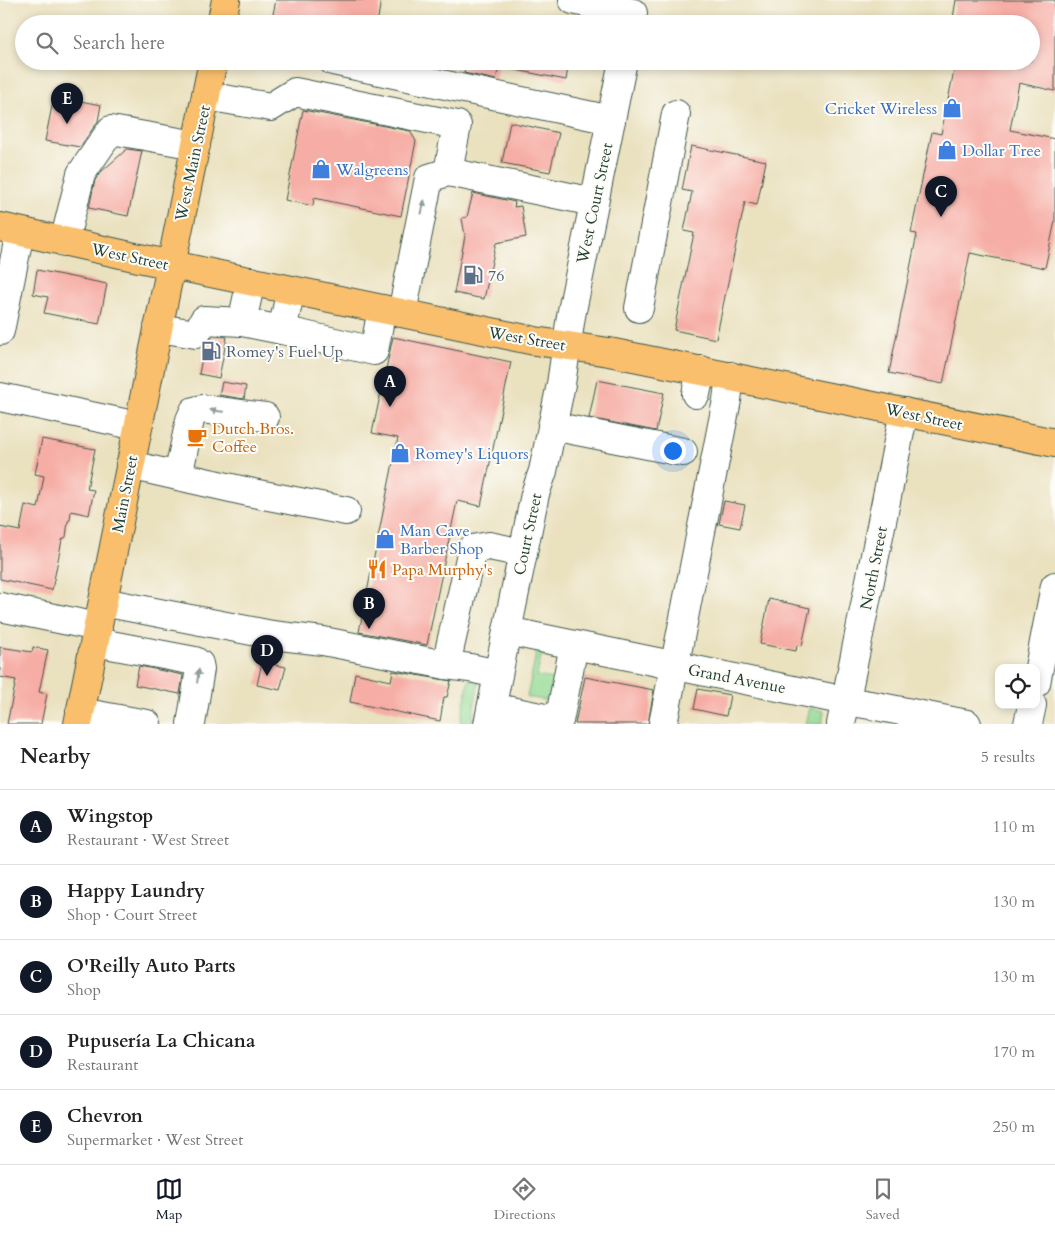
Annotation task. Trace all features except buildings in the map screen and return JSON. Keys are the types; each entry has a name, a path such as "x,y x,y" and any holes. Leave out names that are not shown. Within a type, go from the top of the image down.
{"main road":[{"path":"223,15 226,0"},
{"name":"West Main Street","path":"171,264 211,70"},
{"name":"West Street","path":"10,229 392,311 535,340 598,350 698,382 730,376 1055,442"},
{"name":"Main Street","path":"79,718 171,264"}],"street":[{"path":"582,1 633,12"},
{"path":"375,70 611,120"},
{"name":"West Court Street","path":"567,345 621,70"},
{"path":"206,96 272,107 295,92 458,126 448,172"},
{"path":"639,308 676,114"},
{"path":"64,242 81,174 111,130 196,145"},
{"path":"158,328 196,334 204,320 242,322 374,351 392,311 413,254 429,178 448,172 594,202"},
{"path":"0,331 10,229"},
{"path":"242,322 251,281"},
{"path":"282,330 291,290"},
{"name":"Court Street","path":"490,716 535,494 543,471 567,345"},
{"path":"663,724 727,400 730,376"},
{"path":"0,397 138,426"},
{"path":"178,476 190,420 194,411 202,409 265,417"},
{"name":"North Street","path":"844,712 904,412"},
{"path":"552,426 684,452"},
{"path":"130,465 253,493 346,511"},
{"path":"446,665 472,549 489,546 523,553"},
{"path":"1040,664 1055,586"},
{"path":"0,607 98,624 272,635 323,642 498,674"},
{"path":"98,624 199,664 200,669 191,724"},
{"name":"Grand Avenue","path":"507,631 674,666 844,712 876,706 967,724"},
{"path":"490,716 565,722 574,645"},
{"path":"1028,724 1031,709"},
{"path":"79,718 148,724"}],"green space":[{"path":"537,649 559,654 563,660 541,656 537,676 558,680 549,700 527,697"},
{"path":"469,679 479,681 471,724 460,724"},
{"path":"810,708 824,711 822,724 806,724"}],"place":[{"name":"Cricket Wireless","path":"952,108"},
{"name":"Chevron","path":"67,124"},
{"name":"Dollar Tree","path":"947,150"},
{"name":"Walgreens","path":"321,169"},
{"name":"O'Reilly Auto Parts","path":"941,217"},
{"name":"76","path":"473,275"},
{"name":"Romey's Fuel Up","path":"211,351"},
{"name":"Wingstop","path":"390,407"},
{"name":"Dutch Bros. Coffee","path":"197,437"},
{"name":"Romey's Liquors","path":"400,453"},
{"name":"Man Cave Barber Shop","path":"385,539"},
{"name":"Papa Murphy's","path":"377,569"},
{"name":"Happy Laundry","path":"369,629"},
{"name":"Pupusería La Chicana","path":"267,676"}]}
